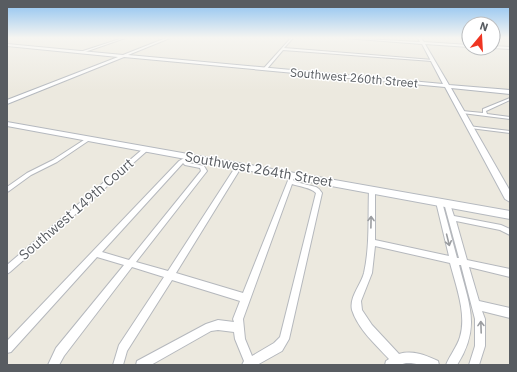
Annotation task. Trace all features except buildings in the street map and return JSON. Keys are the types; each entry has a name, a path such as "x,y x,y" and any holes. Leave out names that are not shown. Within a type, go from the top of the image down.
{"street":[{"name":"Southwest 260th Street","path":"116,55 510,92"},
{"path":"265,69 278,55"},
{"path":"370,55 432,60"},
{"path":"430,55 510,199"},
{"path":"7,102 123,56"},
{"path":"486,115 484,110 510,99"},
{"path":"462,112 510,118"},
{"name":"Southwest 264th Street","path":"7,124 146,149 186,159 239,166 291,178 372,190 510,215"},
{"path":"470,127 510,132"},
{"path":"7,190 29,174 55,161 90,139"},
{"name":"Southwest 149th Court","path":"7,270 146,149"},
{"path":"7,348 181,162 186,159 186,164 202,167 204,171 60,352 52,365"},
{"path":"118,365 126,343 239,166"},
{"path":"291,178 295,184 315,188 319,193 284,339 278,347 249,364 237,327 238,319 291,178"},
{"path":"372,190 371,242 367,279 356,302 356,308 360,317 393,362 406,357 416,358 434,365"},
{"path":"443,203 451,218 480,319 481,340 474,365"},
{"path":"443,203 453,260 468,322 463,347 451,365"},
{"path":"451,218 501,228 510,232"},
{"path":"371,242 510,273"},
{"path":"96,253 245,298"},
{"path":"477,305 510,313"},
{"path":"141,365 209,327 237,327"}]}
